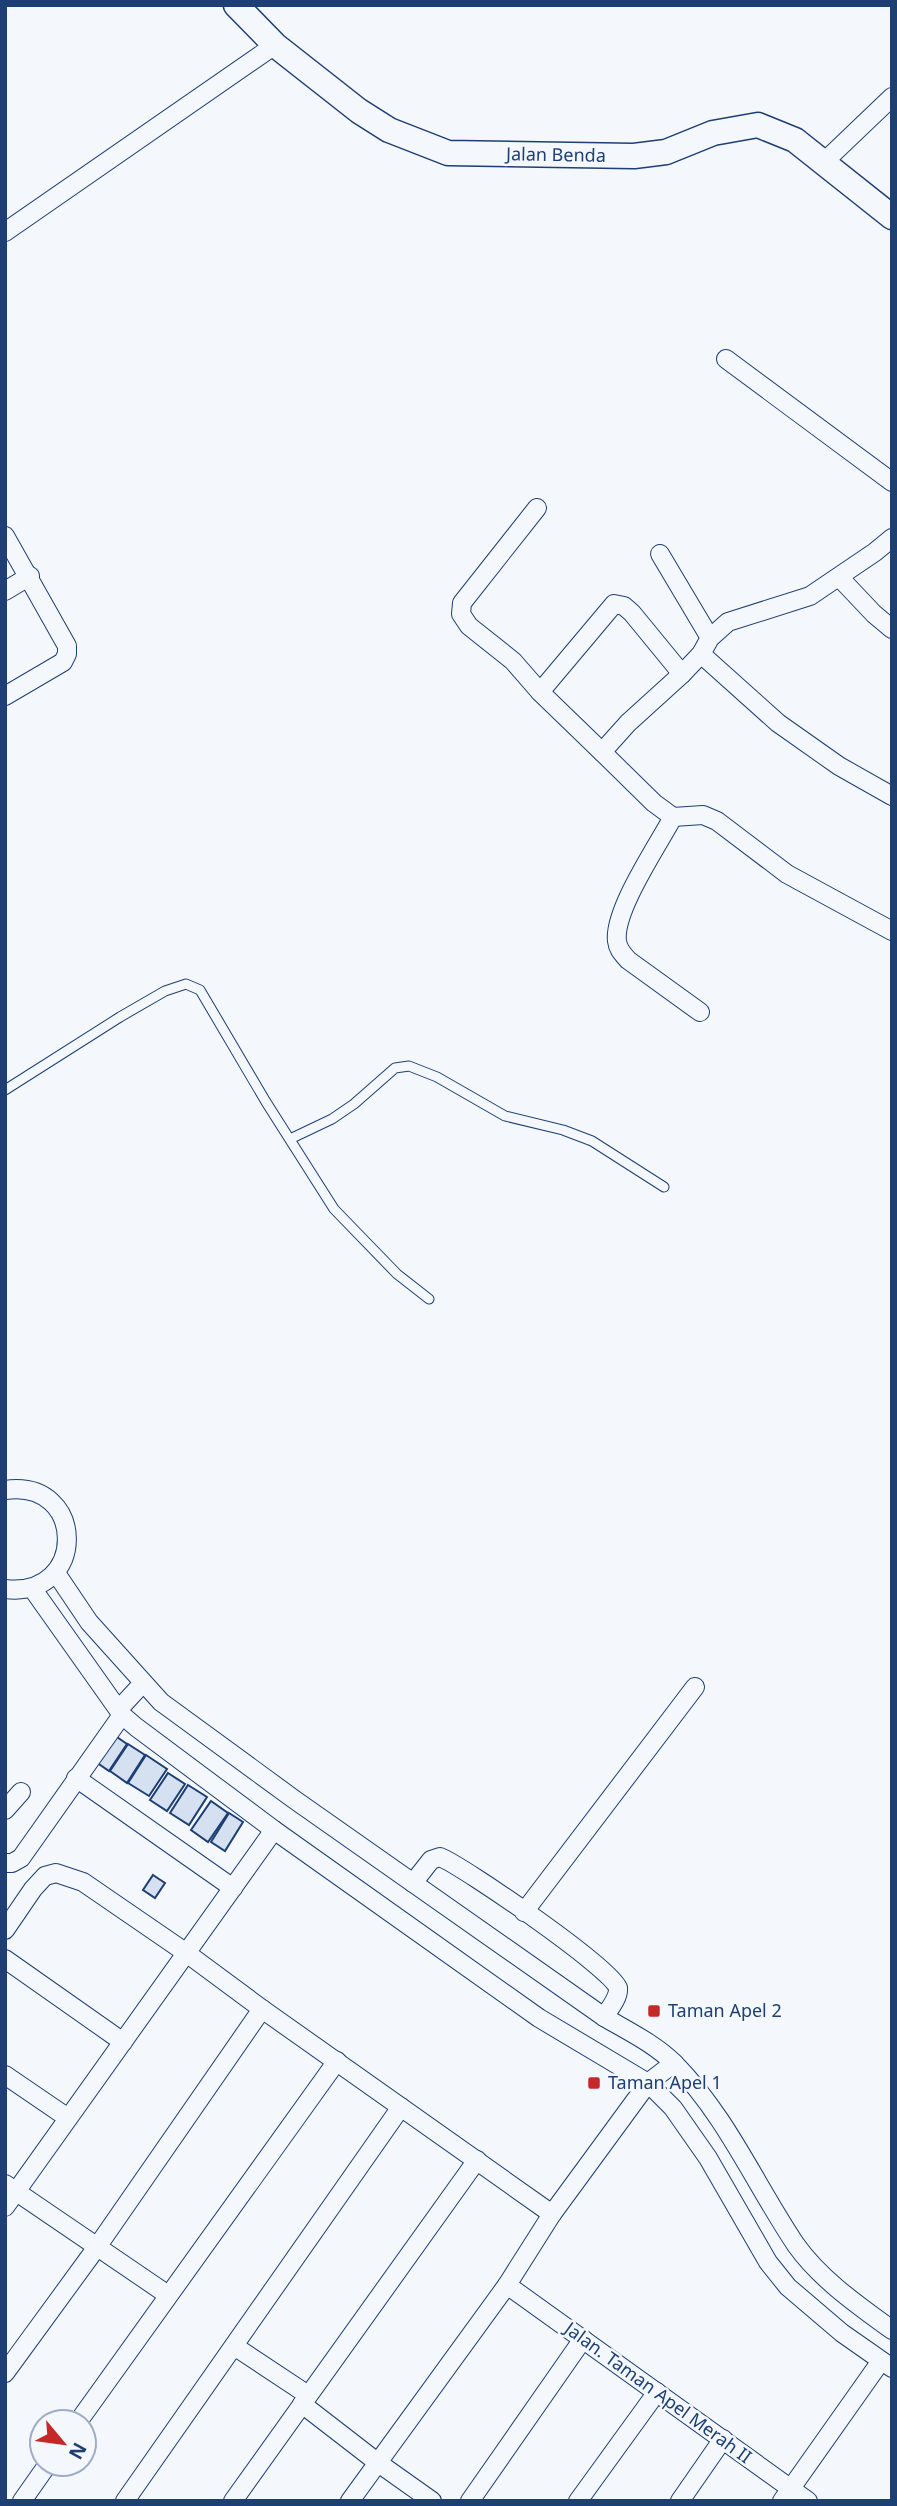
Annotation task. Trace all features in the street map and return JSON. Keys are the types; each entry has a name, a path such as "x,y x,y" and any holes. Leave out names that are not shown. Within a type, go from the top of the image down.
{"street":[{"name":"Jalan Benda","path":"236,5 275,45 359,111 389,130 448,153 634,156 666,152 713,133 758,125 794,140 892,217"},
{"path":"5,232 275,45"},
{"path":"824,162 892,97"},
{"path":"726,359 892,482"},
{"path":"537,508 462,603 461,614 469,626 513,661 654,803 673,817 703,815 717,821 787,874 892,932"},
{"path":"5,536 30,576 67,646 63,662 5,696"},
{"path":"602,752 628,723 682,674 701,654 710,638 728,622 810,596 892,538"},
{"path":"660,554 710,638"},
{"path":"5,591 30,576"},
{"path":"839,577 892,629"},
{"path":"541,692 614,604 624,606 632,613 682,674"},
{"path":"701,654 778,723 839,766 892,796"},
{"path":"673,817 622,910 616,938 618,949 628,960 700,1012"},
{"path":"5,1490 31,1490 44,1496 63,1518 68,1546 56,1573 45,1582 32,1588 5,1590"},
{"path":"56,1573 89,1622 161,1702 412,1882 674,2063 728,2130 797,2247 829,2281 892,2330"},
{"path":"32,1588 121,1712 274,1830 539,2018 648,2083 673,2108 708,2158 755,2241 788,2287 842,2333 887,2365 786,2494"},
{"path":"5,1863 21,1858 121,1712 144,1683"},
{"path":"524,1912 695,1687"},
{"path":"76,1778 233,1888"},
{"path":"5,1810 21,1792"},
{"path":"5,2207 11,2188 68,2119 274,1830"},
{"path":"412,1882 430,1860 440,1857 451,1861 524,1912 613,1979 618,1989 616,1998 604,2017"},
{"path":"5,1930 45,1876 56,1873 83,1882 552,2214"},
{"path":"5,1959 123,2042"},
{"path":"5,2373 97,2247 262,2009"},
{"path":"88,2408 337,2061"},
{"path":"350,2501 507,2285 552,2214 648,2083 674,2063"},
{"path":"5,2075 68,2119"},
{"path":"125,2501 401,2107"},
{"path":"233,2501 477,2160"},
{"path":"11,2188 168,2295"},
{"name":"Jalan. Taman Apel Merah II","path":"507,2285 723,2439 786,2494 808,2501"},
{"path":"470,2501 583,2339"},
{"path":"234,2346 305,2400 377,2462 432,2501"},
{"path":"578,2501 657,2392"},
{"path":"680,2501 723,2439"},
{"path":"22,2501 38,2478"}],"lane":[{"path":"5,1090 165,991 187,984 200,990 334,1209 397,1274 429,1299"},
{"path":"290,1139 332,1119 395,1068 408,1066 437,1077 505,1115 563,1130 592,1141 664,1187"}],"building":[{"path":"114,1735 127,1744 109,1771 96,1762"},
{"path":"128,1744 145,1755 127,1783 110,1771"},
{"path":"146,1755 167,1769 149,1796 128,1783"},
{"path":"168,1773 185,1784 167,1811 150,1800"},
{"path":"188,1785 207,1797 189,1825 170,1813"},
{"path":"211,1801 228,1813 208,1842 191,1830"},
{"path":"229,1813 243,1822 225,1851 211,1842"},
{"path":"153,1875 165,1883 155,1898 143,1890"}],"place":[{"name":"Taman Apel 2","path":"654,2011"},
{"name":"Taman Apel 1","path":"594,2083"}]}
